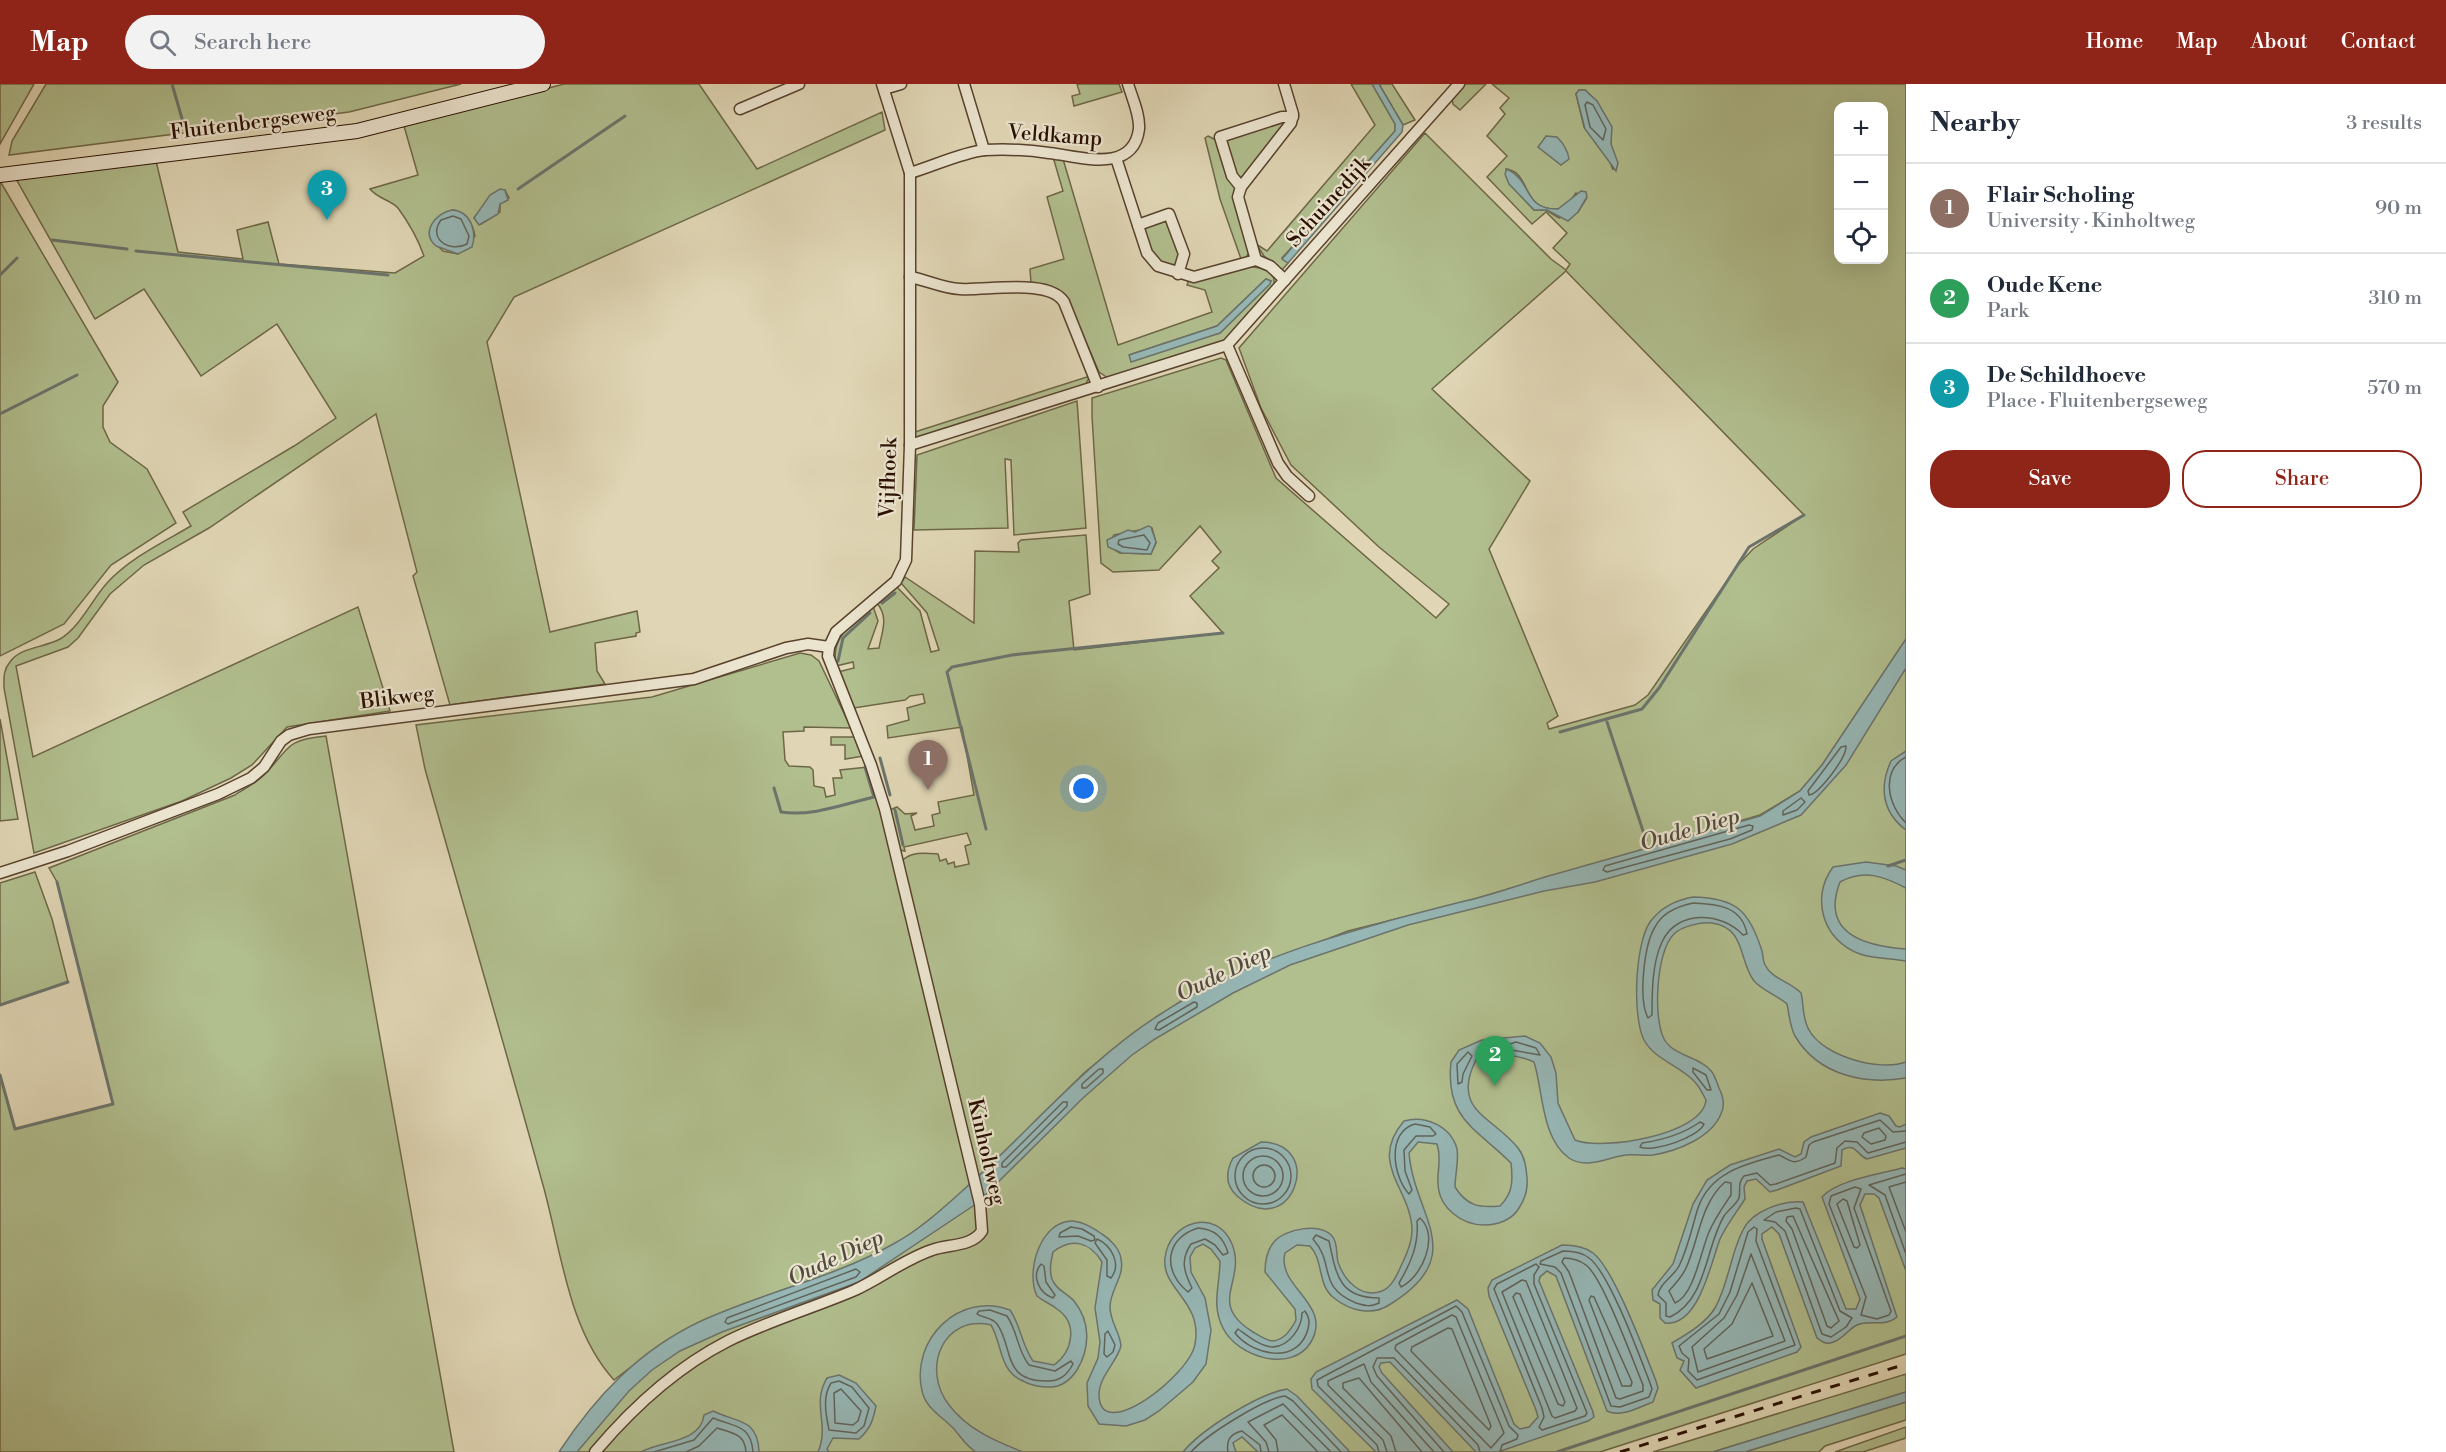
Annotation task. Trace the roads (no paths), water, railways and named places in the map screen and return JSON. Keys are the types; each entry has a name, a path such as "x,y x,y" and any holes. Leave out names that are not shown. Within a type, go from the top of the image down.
{"street":[{"name":"Fluitenbergseweg","path":"0,175 357,131 543,84"},
{"path":"740,109 799,84"},
{"path":"883,87 901,84"},
{"path":"964,84 984,150"},
{"name":"Veldkamp","path":"910,173 984,150 1047,152 1103,161 1116,158 1131,146 1139,128 1138,115 1128,84"},
{"path":"1256,260 1238,197 1241,187 1289,128 1293,117 1284,84"},
{"name":"Schuinedijk","path":"1227,345 1459,84"},
{"name":"Vijfhoek","path":"829,647 843,624 892,585 903,570 910,445 910,173 883,87"},
{"path":"1241,187 1232,176 1220,137 1282,117 1293,117"},
{"path":"1116,158 1150,258 1158,266 1178,274 1200,277 1256,260 1270,266 1285,280"},
{"path":"1138,225 1169,214 1184,254 1178,274"},
{"path":"910,277 937,286 960,289 1032,288 1057,294 1064,302 1098,387"},
{"path":"910,445 1227,345 1278,463 1287,476 1309,496"},
{"name":"Blikweg","path":"0,873 68,851 218,794 251,778 264,767 281,741 289,735 309,729 694,679 786,648 808,644 829,647"},
{"name":"Kinholtweg","path":"596,1452 624,1418 654,1391 726,1342 853,1291 931,1250 974,1239 982,1228 980,1204 885,809 871,765 831,666 829,647"}],"water":[{"path":"1372,84 1379,84 1403,125 1402,132 1288,263 1282,259 1395,131 1395,124"},
{"path":"1579,90 1585,90 1597,101 1612,127 1611,144 1618,163 1616,171 1585,129 1576,94"},
{"path":"1546,136 1557,137 1565,147 1569,159 1561,165 1538,147"},
{"path":"1507,169 1521,180 1533,200 1547,208 1558,209 1581,191 1586,192 1587,197 1578,212 1568,221 1547,210 1534,210 1509,184 1505,174"},
{"path":"500,189 505,190 508,200 500,204 498,214 479,225 474,218 490,195"},
{"path":"452,210 459,211 468,218 474,235 472,247 458,254 436,246 431,241 430,235 430,229 436,219"},
{"path":"1266,279 1271,281 1270,284 1220,333 1131,362 1129,355 1217,326"},
{"path":"1148,526 1151,527 1156,542 1151,554 1122,553 1108,547 1107,540 1128,530 1135,532"},
{"path":"1906,639 1906,668 1846,765 1801,815 1732,844 1595,882 1544,891 1408,925 1290,965 1233,993 1132,1055 1083,1098 976,1204 859,1282 722,1332 680,1351 652,1370 629,1391 577,1452 559,1452 603,1394 638,1361 658,1346 701,1321 848,1266 913,1232 938,1213 985,1170 1106,1055 1159,1015 1194,994 1268,960 1346,933 1485,896 1760,816 1800,791 1822,765"},
{"path":"1906,751 1906,830 1892,815 1884,790 1891,761"},
{"path":"1866,862 1896,866 1906,870 1906,888 1881,877 1865,875 1849,878 1840,882 1835,900 1836,914 1841,925 1850,934 1862,940 1876,945 1906,949 1906,961 1866,956 1847,948 1829,929 1824,917 1822,892 1833,867"},
{"path":"1693,897 1720,900 1739,909 1746,916 1757,937 1768,970 1801,993 1805,1021 1816,1039 1839,1054 1867,1063 1895,1065 1906,1062 1906,1078 1874,1080 1858,1078 1829,1068 1816,1060 1795,1036 1787,1004 1754,981 1740,946 1731,931 1712,923 1687,927 1674,934 1663,955 1658,985 1658,1016 1664,1039 1668,1045 1701,1063 1712,1072 1722,1094 1723,1104 1721,1114 1710,1130 1692,1142 1653,1155 1626,1155 1590,1163 1576,1161 1560,1149 1553,1138 1544,1113 1534,1062 1505,1055 1476,1060 1469,1077 1468,1091 1478,1111 1508,1137 1520,1151 1525,1162 1527,1178 1524,1197 1516,1212 1509,1219 1499,1223 1476,1224 1460,1218 1447,1208 1439,1193 1437,1144 1418,1142 1409,1153 1413,1176 1432,1234 1433,1252 1427,1269 1414,1287 1389,1305 1368,1311 1354,1309 1340,1302 1329,1293 1325,1286 1317,1259 1310,1246 1297,1245 1285,1253 1284,1265 1288,1276 1310,1306 1315,1317 1316,1329 1311,1342 1302,1352 1291,1357 1265,1358 1252,1354 1230,1338 1219,1320 1217,1303 1220,1261 1211,1249 1203,1244 1195,1248 1190,1257 1191,1272 1205,1298 1211,1330 1206,1364 1193,1382 1145,1420 1126,1426 1099,1424 1088,1406 1087,1383 1098,1358 1100,1342 1095,1308 1102,1262 1086,1246 1067,1244 1053,1252 1051,1276 1056,1286 1080,1309 1087,1335 1081,1362 1069,1379 1063,1384 1044,1387 1028,1384 1014,1376 1005,1363 991,1325 974,1324 960,1328 949,1336 937,1361 937,1376 941,1391 956,1413 973,1428 1023,1452 976,1452 927,1403 922,1391 920,1372 931,1338 943,1324 973,1307 991,1306 1010,1310 1033,1361 1054,1365 1065,1353 1070,1338 1068,1322 1057,1309 1037,1296 1033,1274 1038,1249 1044,1238 1062,1223 1073,1221 1085,1224 1111,1241 1120,1255 1121,1271 1110,1307 1121,1346 1105,1375 1099,1395 1103,1408 1114,1412 1128,1409 1146,1400 1163,1387 1178,1372 1195,1344 1196,1329 1193,1317 1165,1269 1168,1245 1175,1235 1194,1223 1205,1222 1216,1225 1225,1232 1232,1244 1235,1257 1230,1291 1232,1311 1239,1321 1268,1340 1277,1340 1284,1336 1296,1320 1295,1309 1265,1272 1270,1249 1279,1237 1311,1228 1327,1232 1334,1239 1338,1262 1344,1275 1354,1286 1374,1293 1386,1289 1398,1273 1412,1236 1406,1202 1390,1164 1390,1150 1394,1136 1404,1121 1428,1121 1443,1128 1449,1134 1457,1149 1455,1187 1469,1202 1486,1207 1500,1206 1510,1191 1511,1163 1466,1121 1458,1110 1450,1081 1451,1062 1459,1050 1482,1040 1525,1036 1540,1043 1551,1057 1556,1073 1558,1103 1575,1140 1588,1143 1627,1141 1670,1131 1688,1123 1701,1112 1706,1100 1688,1075 1654,1053 1644,1040 1638,1015 1637,980 1641,946 1650,922 1669,905"},
{"path":"1880,1113 1889,1116 1896,1126 1906,1124 1906,1148 1867,1159 1853,1148 1846,1148 1842,1150 1841,1166 1770,1192 1756,1179 1747,1181 1744,1187 1745,1199 1720,1239 1708,1277 1695,1304 1687,1315 1677,1321 1665,1323 1660,1318 1660,1304 1653,1300 1652,1290 1673,1264 1693,1204 1707,1180 1730,1165 1779,1149 1795,1157 1801,1154 1804,1142 1811,1137"},
{"path":"1261,1142 1281,1146 1293,1157 1297,1172 1294,1187 1286,1200 1273,1208 1257,1207 1237,1196 1229,1183 1228,1173 1233,1158"},
{"path":"1902,1168 1906,1169 1906,1271 1879,1198 1874,1194 1865,1194 1860,1205 1897,1317 1882,1323 1862,1323 1834,1342 1826,1343 1817,1338 1779,1234 1772,1227 1762,1234 1762,1239 1801,1347 1797,1352 1696,1388 1680,1370 1684,1361 1677,1358 1672,1343 1690,1332 1715,1308 1735,1249 1747,1223 1769,1208 1786,1203 1803,1202 1846,1309 1856,1309 1860,1299 1822,1197 1848,1182"},
{"path":"1562,1245 1578,1246 1590,1251 1610,1276 1656,1381 1658,1388 1653,1402 1624,1413 1607,1411 1556,1276 1547,1271 1539,1281 1593,1412 1594,1417 1588,1421 1498,1452 1476,1452 1390,1362 1381,1363 1379,1367 1382,1373 1453,1452 1376,1452 1312,1389 1311,1379 1316,1372 1457,1300 1468,1309 1514,1424 1520,1429 1529,1427 1538,1417 1536,1410 1489,1296 1488,1288 1492,1280"},
{"path":"839,1375 856,1383 876,1406 874,1416 859,1439 833,1438 827,1449 829,1452 818,1452 822,1433 820,1406 823,1388 827,1378"},
{"path":"1287,1389 1297,1396 1350,1452 1258,1452 1242,1437 1233,1443 1236,1452 1183,1452 1203,1433 1231,1414 1261,1398"},
{"path":"1906,1392 1906,1402 1745,1452 1713,1452"},
{"path":"713,1411 750,1427 758,1441 759,1452 641,1452 688,1436 696,1431 704,1415"}],"waterway":[{"path":"172,84 185,129"},
{"path":"518,189 625,116"},
{"path":"52,240 127,249"},
{"path":"136,251 388,275"},
{"path":"0,275 17,258"},
{"path":"0,414 77,375"},
{"path":"1560,732 1642,709 1659,688 1749,547 1804,515"},
{"path":"882,603 895,593"},
{"path":"838,661 843,638 870,613"},
{"path":"986,829 947,672 952,667 1012,655 1223,633"},
{"path":"1607,722 1646,840"},
{"path":"880,758 890,795"},
{"path":"774,788 781,812 804,813 828,809 874,797 865,767"},
{"path":"895,810 903,845"},
{"name":"Oude Diep","path":"1888,866 1906,860"},
{"path":"0,1075 15,1129 113,1104 57,882"},
{"path":"0,1005 68,982"},
{"path":"1557,1452 1906,1336"}],"railway":[{"path":"1620,1452 1906,1364"}],"place":[{"name":"De Schildhoeve","path":"327,220"},
{"name":"Flair Scholing","path":"928,790"},
{"name":"Oude Kene","path":"1495,1086"}]}
